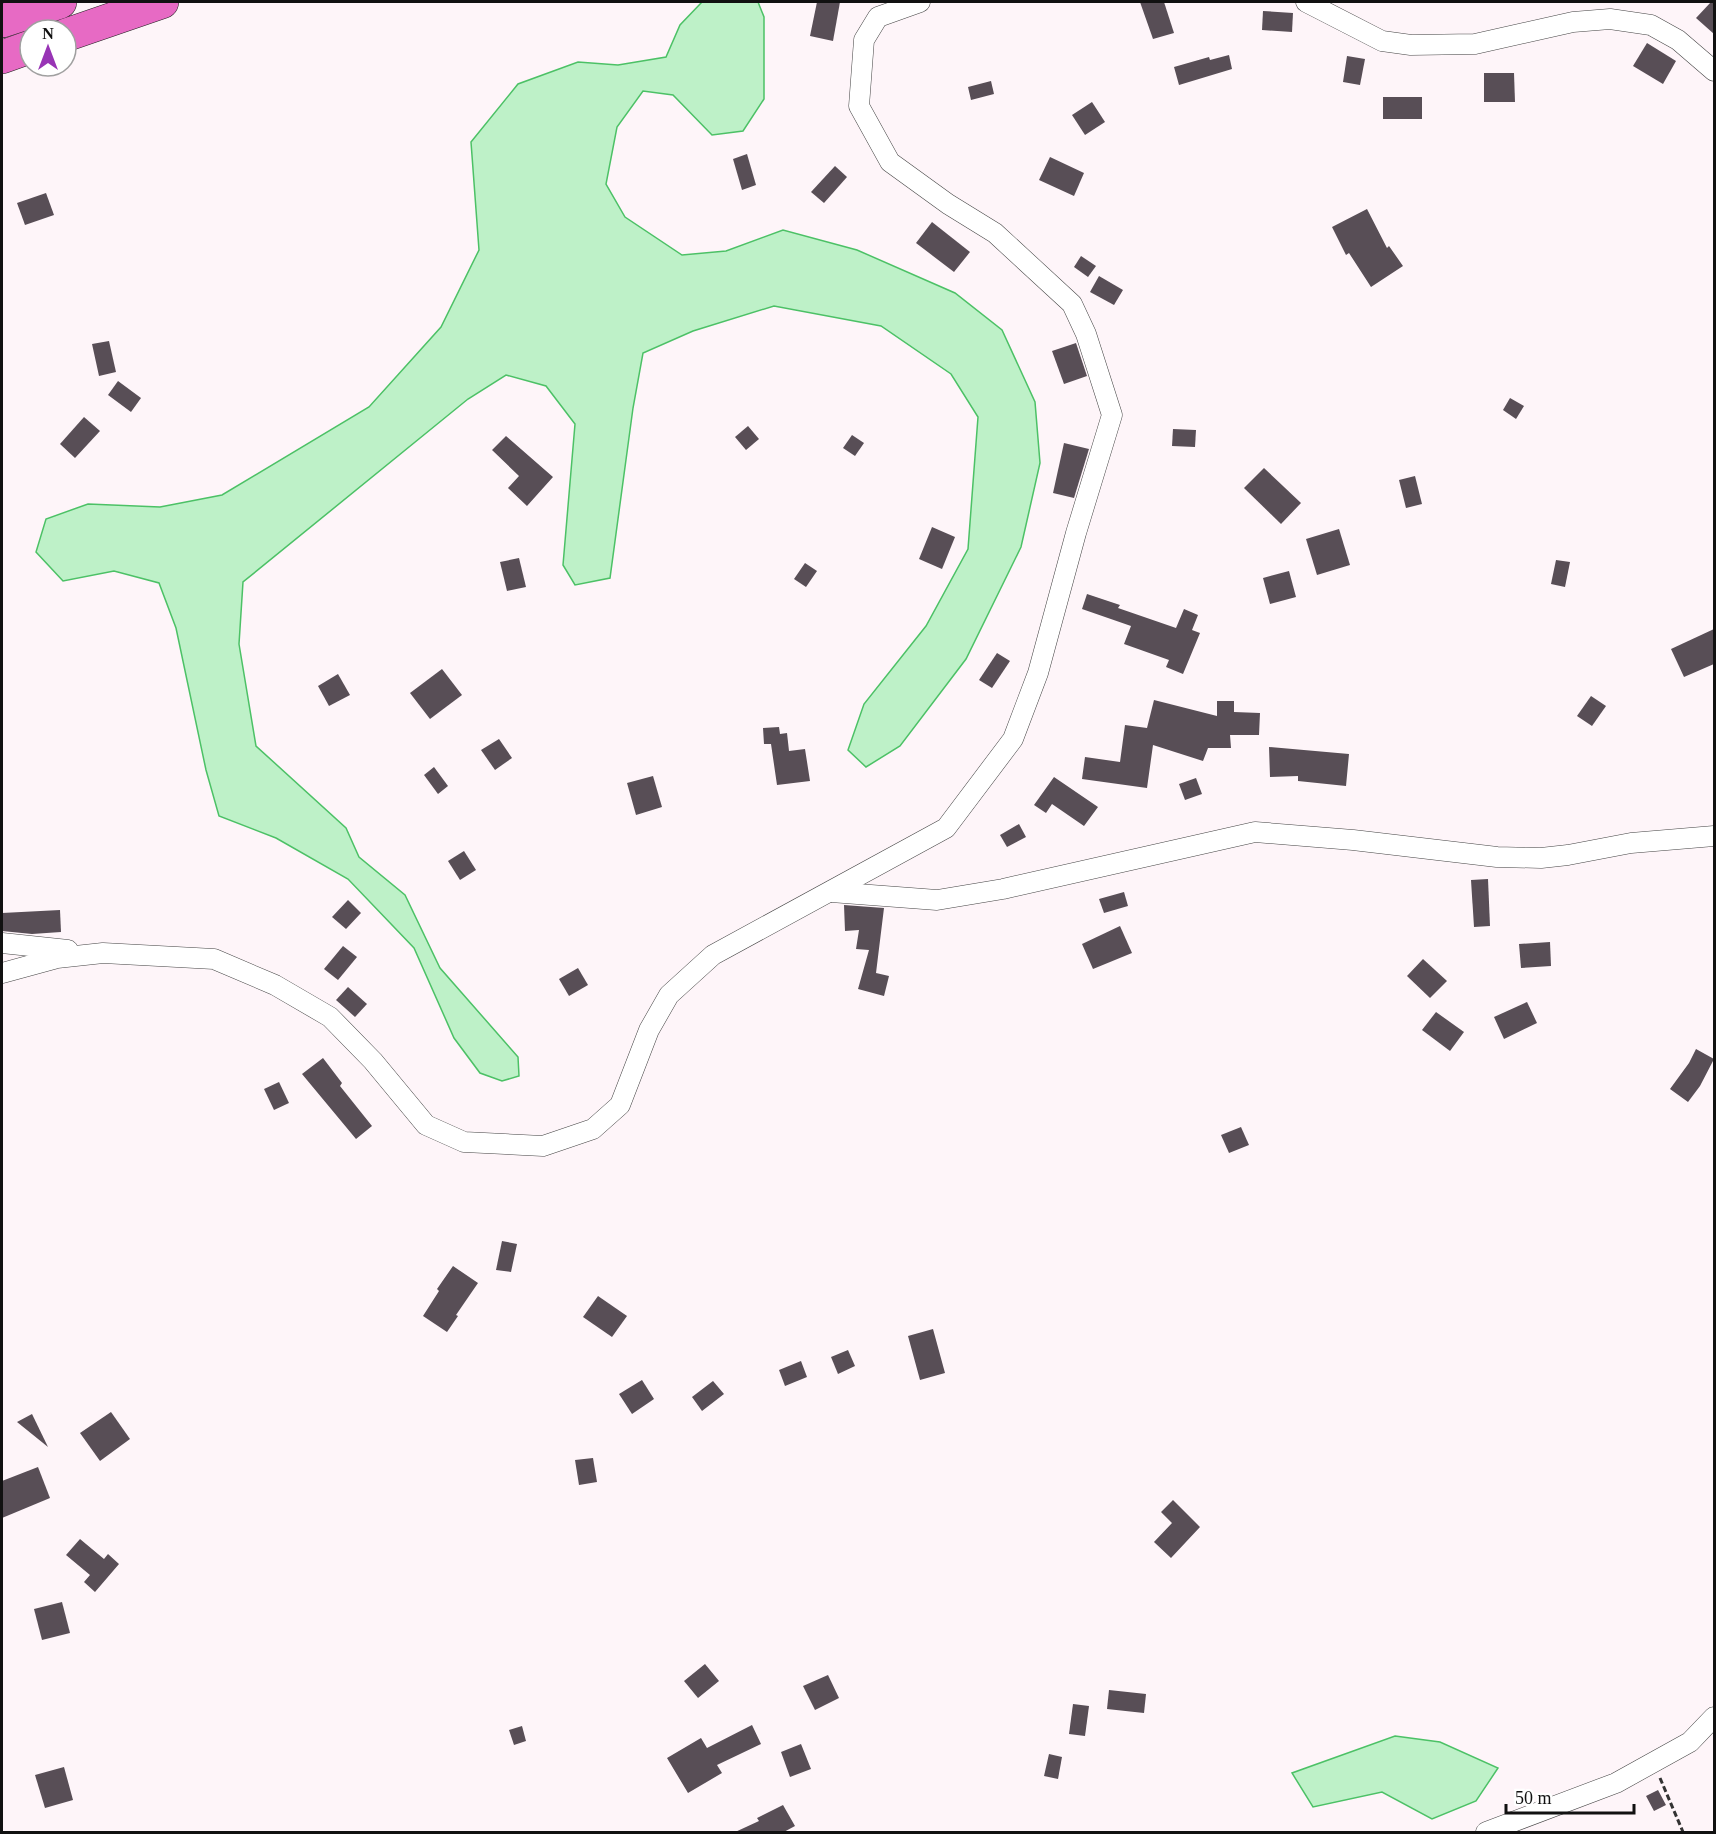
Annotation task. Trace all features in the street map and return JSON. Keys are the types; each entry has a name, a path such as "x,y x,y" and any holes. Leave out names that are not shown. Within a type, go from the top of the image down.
{"highway":[{"path":"2,21 60,2"},
{"path":"78,31 162,2"},
{"path":"2,57 18,51"}],"street":[{"path":"2,943 103,953 214,959 275,985 330,1017 373,1061 426,1125 464,1142 543,1146 593,1129 620,1105 649,1030 669,995 713,955 946,828 1012,739 1038,673 1076,533 1112,415 1086,334 1072,304 995,233 948,204 890,162 859,106 864,40 878,17 920,2"},
{"path":"1306,2 1382,41 1410,45 1475,44 1573,22 1610,19 1651,25 1678,40 1714,71"},
{"path":"831,892 937,900 1003,889 1255,832 1353,840 1497,857 1541,858 1631,843 1714,836"},
{"path":"2,973 57,958 103,953"},
{"path":"1486,1833 1616,1784 1690,1742 1714,1717"}],"path":[{"path":"1653,1763 1683,1833"}],"shaded area":[{"path":"702,2 758,2 764,17 764,99 743,131 712,135 673,95 643,91 617,127 606,184 625,217 682,255 726,251 783,230 857,250 955,293 1002,330 1035,402 1040,463 1021,547 966,659 900,746 866,767 848,750 864,704 926,626 968,549 978,417 951,374 881,326 774,306 693,331 643,353 633,408 610,578 575,585 563,565 575,424 546,386 506,375 468,399 243,582 239,644 256,746 346,828 359,857 405,895 440,968 518,1057 519,1076 502,1081 480,1073 454,1038 414,948 348,879 276,838 219,816 206,770 176,628 159,583 114,571 63,581 36,552 46,519 88,504 160,507 222,495 369,407 441,327 479,250 471,142 518,84 578,62 618,65 666,57 680,25"},
{"path":"1395,1736 1440,1742 1498,1768 1476,1801 1432,1819 1382,1792 1313,1807 1292,1773"}],"building":[{"path":"817,2 840,2 833,41 810,36"},
{"path":"1140,2 1164,2 1174,33 1153,39"},
{"path":"1711,2 1714,2 1714,34 1696,18"},
{"path":"1263,11 1293,13 1292,32 1262,30"},
{"path":"1647,43 1676,61 1663,84 1633,66"},
{"path":"1229,55 1232,69 1179,85 1174,67 1209,57 1210,60"},
{"path":"1347,56 1365,59 1360,85 1343,82"},
{"path":"1484,73 1514,73 1515,102 1484,102"},
{"path":"991,81 994,94 971,100 968,87"},
{"path":"1383,97 1422,97 1422,119 1383,119"},
{"path":"1092,102 1105,122 1085,135 1072,115"},
{"path":"747,154 756,185 742,190 733,159"},
{"path":"1050,157 1084,173 1074,196 1039,180"},
{"path":"835,166 847,177 824,203 811,192"},
{"path":"46,193 54,215 25,225 17,203"},
{"path":"1367,209 1387,248 1389,246 1403,266 1371,287 1349,253 1346,255 1332,227"},
{"path":"932,222 970,252 954,272 916,243"},
{"path":"1081,256 1096,266 1088,277 1074,267"},
{"path":"1099,276 1123,290 1114,305 1090,292"},
{"path":"109,341 116,372 99,376 92,344"},
{"path":"1076,343 1087,376 1064,384 1052,351"},
{"path":"118,381 141,398 131,412 108,395"},
{"path":"1510,398 1524,406 1516,419 1503,410"},
{"path":"84,417 100,431 75,458 60,444"},
{"path":"748,426 759,439 746,450 735,437"},
{"path":"1173,429 1196,430 1195,447 1172,446"},
{"path":"852,435 864,443 855,456 843,448"},
{"path":"506,436 553,477 527,506 508,488 519,476 492,450"},
{"path":"1064,443 1089,449 1074,498 1053,493"},
{"path":"1264,468 1301,503 1281,524 1244,488"},
{"path":"1415,476 1422,504 1406,508 1399,480"},
{"path":"932,527 955,537 942,569 919,559"},
{"path":"1339,529 1350,565 1317,575 1306,539"},
{"path":"519,558 526,587 507,591 500,562"},
{"path":"1556,560 1570,562 1565,587 1551,584"},
{"path":"805,563 817,571 806,587 794,579"},
{"path":"1289,571 1296,597 1270,604 1263,578"},
{"path":"1087,594 1120,605 1118,608 1176,628 1184,609 1198,615 1192,630 1200,633 1183,674 1166,667 1169,660 1124,644 1131,626 1082,609"},
{"path":"1714,629 1714,664 1684,677 1671,649"},
{"path":"997,653 1010,661 992,688 979,680"},
{"path":"442,669 462,695 430,719 410,693"},
{"path":"338,674 350,695 329,706 318,686"},
{"path":"1591,696 1606,706 1592,726 1577,716"},
{"path":"1154,700 1217,716 1217,701 1234,701 1234,712 1260,713 1259,735 1230,735 1231,748 1208,748 1203,761 1153,745 1147,788 1082,779 1085,757 1120,762 1125,725 1147,728"},
{"path":"779,727 780,734 787,733 789,751 805,749 810,781 777,785 771,744 764,744 763,728"},
{"path":"499,739 512,758 495,770 481,750"},
{"path":"1269,747 1349,754 1346,786 1298,781 1298,776 1270,777"},
{"path":"434,767 448,786 438,794 424,775"},
{"path":"653,776 662,807 636,815 627,783"},
{"path":"1054,777 1098,807 1084,826 1052,804 1046,813 1034,805"},
{"path":"1196,778 1202,794 1185,800 1179,784"},
{"path":"1019,824 1026,837 1007,847 1000,835"},
{"path":"464,851 476,870 460,880 448,861"},
{"path":"1488,879 1490,926 1474,927 1471,880"},
{"path":"1124,892 1128,906 1104,913 1099,899"},
{"path":"348,900 361,913 346,929 332,917"},
{"path":"844,905 884,908 876,973 889,976 884,996 858,989 869,950 856,949 859,930 845,931"},
{"path":"60,910 61,932 32,934 2,931 2,913"},
{"path":"1120,926 1132,953 1093,969 1082,944"},
{"path":"1550,942 1551,966 1521,968 1519,944"},
{"path":"343,946 357,957 338,980 324,969"},
{"path":"1423,959 1447,981 1430,998 1407,976"},
{"path":"578,968 588,985 569,996 559,979"},
{"path":"348,987 367,1004 355,1017 336,1000"},
{"path":"1527,1002 1537,1023 1504,1039 1494,1017"},
{"path":"1436,1012 1464,1032 1450,1051 1422,1030"},
{"path":"1696,1049 1714,1059 1700,1086 1688,1102 1670,1089"},
{"path":"323,1058 342,1083 340,1086 372,1126 356,1139 302,1074"},
{"path":"279,1082 289,1103 274,1110 264,1089"},
{"path":"1241,1127 1249,1145 1229,1153 1221,1135"},
{"path":"502,1241 517,1244 511,1272 496,1270"},
{"path":"453,1266 478,1283 447,1332 423,1316 439,1291 437,1289"},
{"path":"598,1296 627,1316 612,1337 583,1317"},
{"path":"933,1329 945,1373 920,1380 908,1336"},
{"path":"848,1350 855,1366 838,1374 831,1357"},
{"path":"801,1361 807,1377 785,1386 779,1370"},
{"path":"642,1380 654,1399 632,1414 619,1394"},
{"path":"713,1381 724,1394 702,1411 692,1397"},
{"path":"111,1412 130,1439 100,1461 80,1433"},
{"path":"32,1414 48,1447 17,1422"},
{"path":"593,1458 597,1482 579,1485 575,1460"},
{"path":"38,1467 50,1498 2,1518 2,1481"},
{"path":"1173,1500 1200,1527 1171,1558 1154,1542 1172,1523 1161,1512"},
{"path":"80,1539 104,1559 108,1554 119,1564 95,1592 84,1582 90,1575 66,1555"},
{"path":"62,1602 70,1633 42,1640 34,1609"},
{"path":"705,1664 719,1681 698,1698 684,1681"},
{"path":"828,1675 839,1698 815,1710 803,1686"},
{"path":"1109,1690 1146,1694 1144,1713 1107,1709"},
{"path":"1073,1704 1089,1706 1085,1736 1069,1734"},
{"path":"752,1725 761,1744 717,1765 722,1773 688,1793 667,1758 701,1738 707,1748"},
{"path":"522,1726 526,1741 514,1745 509,1730"},
{"path":"801,1744 811,1769 790,1777 781,1752"},
{"path":"1049,1754 1062,1757 1058,1779 1044,1776"},
{"path":"64,1767 73,1800 45,1808 35,1775"},
{"path":"1658,1790 1666,1805 1654,1811 1646,1796"},
{"path":"783,1805 795,1826 782,1833 733,1833 759,1821 757,1818"}]}
